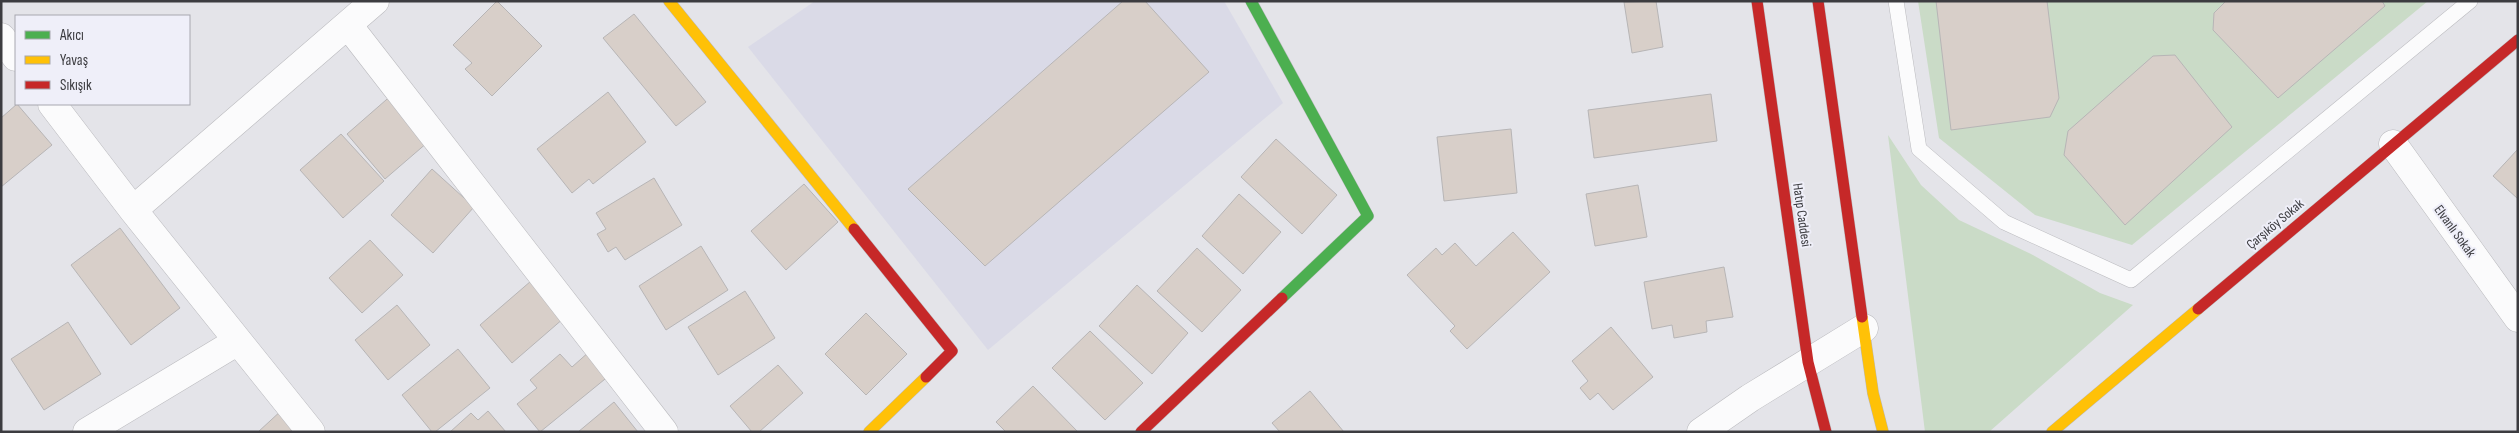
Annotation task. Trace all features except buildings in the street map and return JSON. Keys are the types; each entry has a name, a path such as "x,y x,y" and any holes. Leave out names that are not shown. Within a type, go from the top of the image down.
{"street":[{"path":"133,210 375,1"},
{"path":"669,1 952,351 892,413 869,432"},
{"path":"1141,432 1368,216 1251,1"},
{"name":"Hatıp Caddesi","path":"1757,1 1808,362 1826,432"},
{"path":"1818,1 1873,393 1883,432"},
{"path":"348,25 664,432"},
{"path":"1,37 15,55"},
{"name":"Çarşıköy Sokak","path":"2052,432 2518,40"},
{"path":"53,105 133,210 310,432"},
{"name":"Elvanlı Sokak","path":"2393,144 2518,318"},
{"path":"1701,432 1864,328"},
{"path":"87,432 238,341"}],"lane":[{"path":"1896,1 1919,149 2004,222 2131,280 2470,1"}],"shaded area":[{"path":"815,1 1224,1 1283,103 988,350 748,47"}],"green space":[{"path":"1918,1 2428,1 2132,245 2035,215 1939,138"},
{"path":"1888,135 1921,185 1959,220 2031,254 2100,293 2133,305 1989,432 1925,432"}],"traffic: fast":[{"path":"1251,1 1368,216 1282,298"}],"traffic: slow":[{"path":"669,1 854,229"},
{"path":"2052,432 2198,309"},
{"path":"1862,317 1873,393 1883,432"},
{"path":"869,432 926,377"}],"traffic: jam":[{"path":"1757,1 1808,362 1826,432"},
{"path":"1818,1 1862,317"},
{"path":"2198,309 2518,40"},
{"path":"854,229 952,351 926,377"},
{"path":"1141,432 1282,298"}]}
